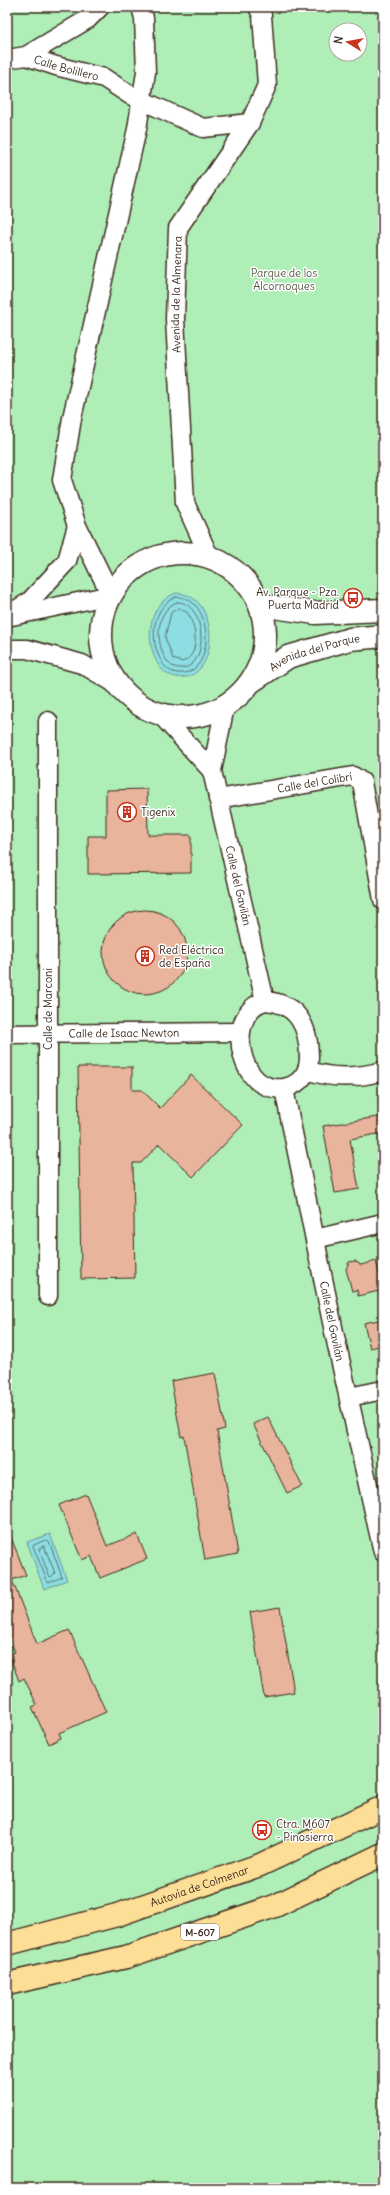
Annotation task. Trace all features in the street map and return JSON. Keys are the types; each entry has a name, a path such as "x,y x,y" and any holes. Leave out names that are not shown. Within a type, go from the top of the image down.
{"highway":[{"name":"Autovía de Colmenar","path":"7,1944 117,1915 260,1865 383,1807"},
{"name":"M-607","path":"7,1984 126,1957 275,1906 383,1854"}],"street":[{"name":"Calle Bolillero","path":"26,56 88,19 100,7"},
{"path":"111,595 77,526 62,480 72,418 138,129 146,72 144,18 140,7"},
{"name":"Avenida de la Almenara","path":"209,556 186,503 175,319 178,228 250,123 267,85 262,15 258,7"},
{"name":"Calle Bolillero","path":"26,56 56,66 104,78 142,100 203,128 250,123"},
{"path":"7,59 26,56"},
{"path":"7,616 29,602 67,562 77,526"},
{"path":"7,650 27,649 82,664 116,684 136,703 160,715 188,718 207,714 225,706 239,696 251,682 263,658 266,631 260,605 248,584 235,571 209,556 186,552 162,555 140,564 122,579 111,595 102,620 101,643 106,664 116,684"},
{"path":"7,616 111,595"},
{"path":"260,605 315,613 383,610"},
{"name":"Avenida del Parque","path":"251,682 288,657 350,639 383,636"},
{"name":"Calle del Gavilán","path":"225,706 212,771 265,1001"},
{"path":"160,715 212,771"},
{"name":"Calle de Marconi","path":"48,721 48,1296"},
{"name":"Calle del Colibrí","path":"218,800 353,776 362,782 378,842 383,900"},
{"path":"265,1001 284,1005 292,1009 299,1016 304,1028 308,1046 307,1070 302,1080 294,1086 284,1089 261,1083 252,1076 245,1062 240,1032 243,1019 255,1004 265,1001"},
{"name":"Calle de Isaac Newton","path":"7,1034 240,1032"},
{"path":"307,1070 323,1076 365,1076 383,1071"},
{"name":"Calle del Gavilán","path":"284,1089 383,1552"},
{"path":"315,1239 383,1223"},
{"path":"349,1397 383,1390"}],"green space":[{"name":"Parque de los Alcornoques","path":"7,7 383,7 383,2188 7,2188"}],"water":[{"path":"176,593 191,597 202,607 208,621 210,638 208,653 201,667 191,675 177,677 166,673 159,666 151,646 150,635 154,615 159,606 166,598"},
{"path":"50,1534 67,1580 44,1589 27,1542"}],"building":[{"name":"Tigenix","path":"147,789 148,835 191,835 191,873 88,874 88,836 106,836 106,790"},
{"name":"Red Eléctrica de España","path":"137,910 153,910 169,917 180,928 187,944 187,960 184,968 175,982 169,987 153,994 137,994 121,987 110,976 103,960 103,944 110,928 121,917"},
{"path":"78,1067 132,1067 132,1090 142,1090 160,1108 191,1075 243,1125 193,1177 159,1144 141,1163 133,1163 135,1278 81,1279"},
{"path":"383,1116 383,1133 350,1139 359,1189 335,1193 323,1126"},
{"path":"355,1261 361,1265 376,1261 383,1290 358,1296 357,1290 352,1291 346,1269 349,1262"},
{"path":"383,1319 383,1345 370,1348 364,1323"},
{"path":"215,1373 225,1429 217,1431 238,1554 205,1560 184,1436 181,1437 171,1381"},
{"path":"268,1417 302,1486 287,1493 253,1424"},
{"path":"86,1494 107,1546 137,1534 147,1559 100,1578 91,1556 82,1560 59,1505"},
{"path":"8,1530 26,1575 12,1580 37,1644 69,1630 106,1712 59,1733 61,1738 49,1744 32,1707 37,1705 24,1678 19,1681 9,1654 15,1652 7,1633"},
{"path":"280,1607 294,1692 264,1697 250,1612"}],"place":[{"name":"Av. Parque - Pza. Puerta Madrid","path":"353,598"},
{"name":"Tigenix","path":"127,812"},
{"name":"Red Eléctrica de España","path":"145,956"},
{"name":"Ctra. M607 - Pinosierra","path":"262,1830"}]}
